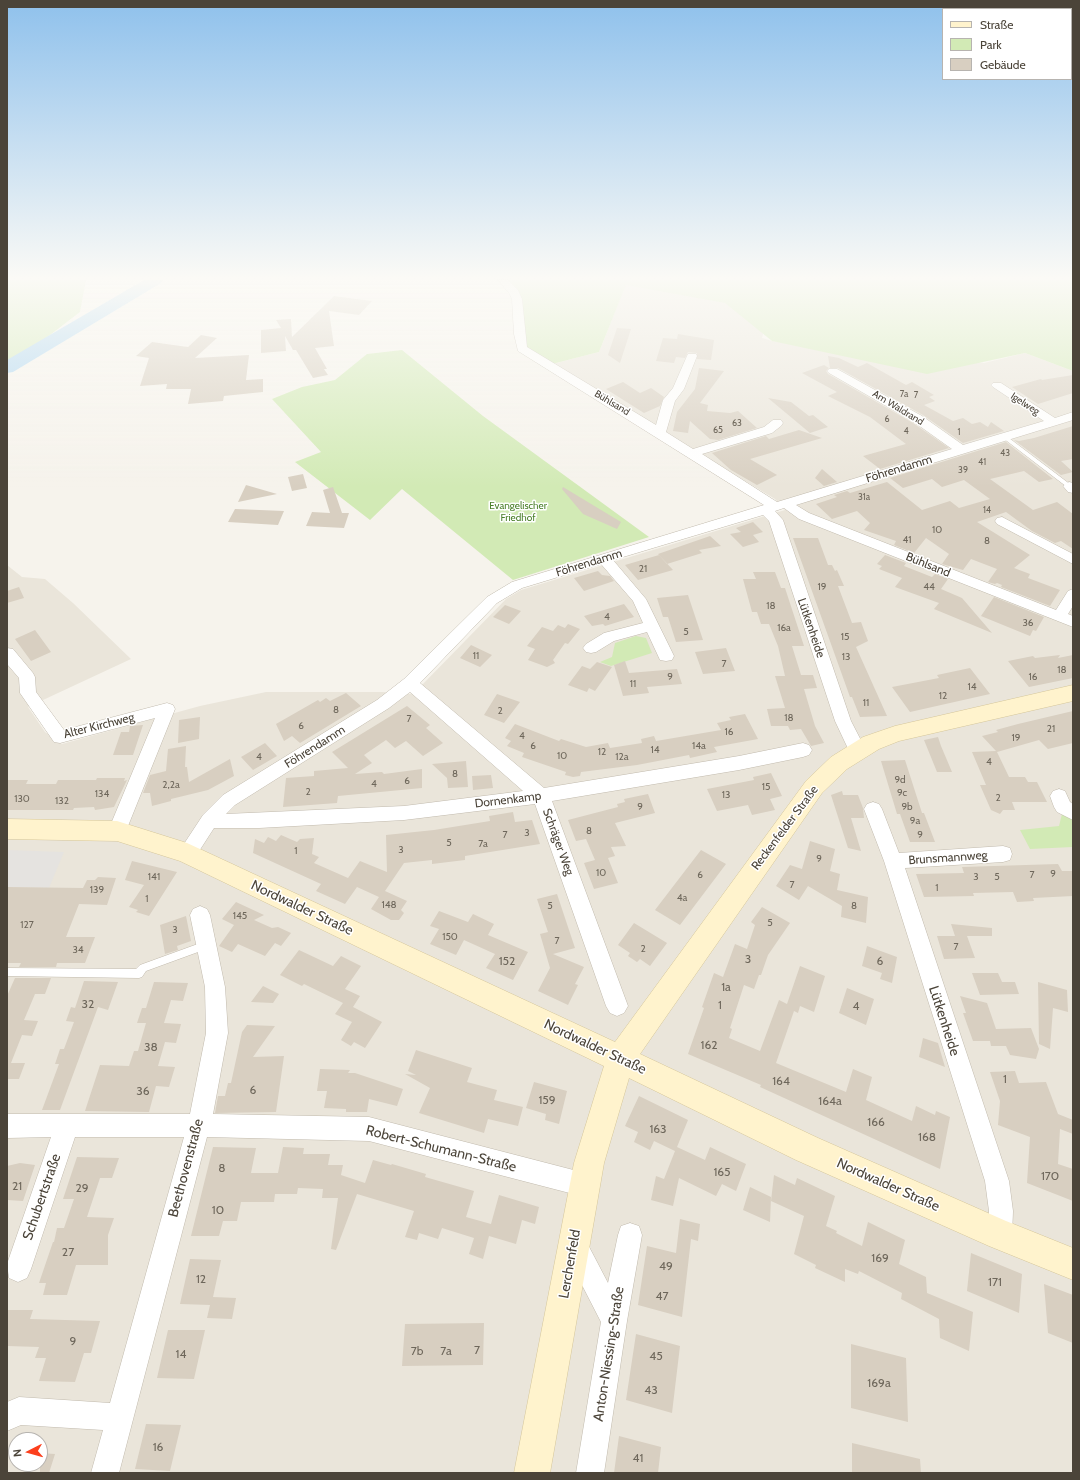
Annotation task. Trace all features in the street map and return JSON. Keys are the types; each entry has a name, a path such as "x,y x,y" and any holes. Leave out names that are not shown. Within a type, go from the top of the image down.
{"main road":[{"name":"Reckenfelder Straße","path":"620,1059 814,787 839,763 857,750 895,734 1073,693"},
{"name":"Nordwalder Straße","path":"7,829 117,831 187,854 807,1149 1000,1235 1073,1264"},
{"name":"Lerchenfeld","path":"532,1473 589,1163 620,1059"}],"street":[{"name":"Bühlsand","path":"522,349 660,433 775,506 804,516 1066,620"},
{"path":"660,433 669,400 678,389 692,356"},
{"name":"Am Waldrand","path":"832,371 918,420 962,450"},
{"name":"Igelweg","path":"997,385 1053,422"},
{"name":"Föhrendamm","path":"187,854 210,820 229,800 383,704 410,683 492,600 517,585 1073,416"},
{"path":"692,453 768,430 777,423"},
{"name":"Lütkenheide","path":"775,506 777,527 843,721 857,750"},
{"path":"1002,521 1073,560"},
{"path":"604,558 639,599 666,656"},
{"path":"1066,620 1073,594"},
{"path":"591,648 609,637 651,626"},
{"name":"Alter Kirchweg","path":"7,653 27,677 28,693 60,737 167,709 117,831"},
{"name":"Schräger Weg","path":"410,683 541,796 617,1006"},
{"name":"Dornenkamp","path":"210,820 228,822 259,821 404,813 541,796 739,763 803,750"},
{"path":"1060,796 1063,807 1073,813"},
{"name":"Lütkenheide","path":"874,810 893,861 997,1181 1001,1211 1000,1235"},
{"name":"Brunsmannweg","path":"893,861 1003,854"},
{"name":"Beethovenstraße","path":"105,1473 199,1125 217,1033 215,987 200,915"},
{"path":"7,1126 199,1125"},
{"name":"Robert-Schumann-Straße","path":"199,1125 369,1129 585,1185"},
{"name":"Schubertstraße","path":"18,1269 67,1126"},
{"name":"Anton-Niessing-Straße","path":"590,1473 614,1321 630,1235"},
{"path":"573,1244 614,1321"},
{"path":"7,1417 19,1411 119,1417"}],"lane":[{"path":"1005,437 1071,487"},
{"path":"7,972 139,974 144,968 206,945"}],"shaded area":[{"path":"600,349 850,349 984,363 1025,353 1073,371 1073,1473 7,1473 7,565 22,577 45,579 73,603 131,659 28,707 45,732 62,744 200,706 266,692 382,692 410,694 423,684 506,599 521,590 785,510 775,499 552,364 599,352"},
{"path":"7,850 64,852 49,888 7,887"}],"green space":[{"path":"7,349 32,349 7,368"},
{"path":"528,349 600,349 599,352 552,364"},
{"path":"810,349 1073,349 1073,371 1025,353 927,374"},
{"name":"Evangelischer Friedhof","path":"402,350 483,416 649,537 513,580 402,489 370,520 295,462 321,452 272,399 302,387 335,380 367,354"},
{"path":"636,636 646,638 652,653 611,666 600,662 612,657 615,643"},
{"path":"1063,810 1073,816 1073,847 1030,849 1020,830 1059,826"}],"building":[{"path":"144,349 205,349 195,358 249,355 246,380 263,379 263,392 224,396 223,401 188,404 191,389 166,389 167,384 140,386 149,358 136,356"},
{"path":"261,349 286,349 286,351 261,353"},
{"path":"316,349 327,369 324,369 328,375 313,378 296,350 293,350"},
{"path":"610,349 625,349 620,363 608,355"},
{"path":"660,349 713,349 711,360 697,359 697,353 688,352 685,358 676,357 674,363 656,361"},
{"path":"828,356 839,358 858,367 867,363 906,385 912,382 934,395 929,397 935,401 924,405 953,421 963,418 972,424 980,422 988,427 991,422 1004,431 963,443 923,415 838,368 830,368"},
{"path":"824,365 829,368 826,371 828,374 913,423 949,448 880,469 863,456 906,444 870,417 828,396 837,392 802,373"},
{"path":"699,368 724,371 700,403 708,405 707,411 730,413 738,411 757,428 718,440 710,439 690,421 688,433 673,431 677,412 695,389"},
{"path":"1073,375 1073,393 1038,404 1012,387 1041,379"},
{"path":"623,382 640,393 651,388 664,397 660,406 644,413 606,389"},
{"path":"768,398 791,402 809,416 813,415 828,427 810,433"},
{"path":"1073,426 1073,459 1061,461 1073,472 1061,475 1014,440 1019,441 1034,438"},
{"path":"799,430 822,438 750,459 777,475 757,485 731,470 712,453 766,436 769,439"},
{"path":"1006,442 1053,479 1039,482 1024,471 990,479 1033,510 1057,502 1073,514 1073,549 1061,541 1055,543 1032,531 1006,512 977,522 1030,555 1014,568 1030,574 1028,578 1060,590 1050,606 1001,587 1002,585 997,583 995,584 988,582 997,569 971,559 963,570 942,564 949,554 926,538 914,553 894,545 896,541 864,530 870,523 857,511 832,519 816,504 837,497 834,495 847,491 850,493 887,482 922,510 950,501 959,508 990,499 964,480 942,487 932,479 903,488 890,478"},
{"path":"822,469 837,482 824,486 815,478"},
{"path":"303,474 307,488 292,491 288,477"},
{"path":"246,485 277,494 238,502"},
{"path":"333,487 342,513 349,513 344,528 306,526 312,512 330,513 323,490"},
{"path":"563,487 621,522 617,529 583,514 562,489"},
{"path":"235,509 284,511 278,525 228,522"},
{"path":"753,522 763,532 753,535 759,542 743,547 730,534 741,532 736,528"},
{"path":"710,536 721,546 699,550 702,553 667,564 658,554"},
{"path":"793,538 818,538 828,565 832,565 835,571 837,570 844,586 838,586 852,623 861,622 868,641 856,647 887,716 860,717 852,697 850,697"},
{"path":"659,555 673,570 638,580 625,565"},
{"path":"885,555 906,563 904,566 932,577 935,574 948,579 941,589 962,598 992,633 934,609 939,603 895,587 902,578 879,569 882,566 877,564"},
{"path":"598,571 602,575 610,576 614,581 584,591 574,578"},
{"path":"753,572 775,572 781,588 785,588 804,646 792,646 801,675 813,675 817,688 804,689 815,726 824,743 811,746 801,729 790,730 788,726 771,726 767,709 785,708 775,676 785,676 778,646 769,624 761,624 757,612 752,612 743,579 756,579"},
{"path":"19,587 24,598 7,603 7,591"},
{"path":"688,595 703,640 676,642 668,617 663,617 657,598"},
{"path":"994,597 1044,617 1036,631 1033,630 1030,636 981,616"},
{"path":"624,604 634,617 605,626 603,624 592,626 584,616"},
{"path":"505,605 521,611 509,624 493,617"},
{"path":"568,624 580,629 568,644 565,643 553,660 555,663 547,667 528,660 535,649 527,646 542,627 553,631 558,625 565,628"},
{"path":"35,630 51,652 31,661 15,639"},
{"path":"471,645 492,655 480,667 460,658"},
{"path":"726,648 735,671 703,674 695,652"},
{"path":"1060,655 1058,658 1073,655 1073,678 1029,687 1008,661 1033,656 1035,658"},
{"path":"625,661 629,673 677,669 682,684 647,687 649,693 623,696 614,665"},
{"path":"597,662 612,667 595,691 589,688 587,692 568,685 582,666 590,669"},
{"path":"970,668 990,694 910,712 892,687 939,678 937,675"},
{"path":"346,693 361,706 300,743 292,736 284,741 276,724 318,700 320,702 326,698 330,701"},
{"path":"497,694 520,702 504,723 484,715"},
{"path":"407,706 430,725 426,728 443,743 423,756 406,741 395,748 386,740 364,755 372,763 355,774 382,772 384,774 422,769 422,788 338,796 337,803 283,807 286,778 314,776 314,771 348,768 332,752"},
{"path":"1073,711 1073,743 1048,749 1039,740 997,752 1009,777 1025,777 1028,782 1037,782 1047,802 1012,802 1015,810 1003,810 1000,814 991,810 980,785 986,785 972,752 996,751 982,736 998,732 996,730"},
{"path":"745,714 758,739 714,747 717,752 690,758 689,755 637,765 581,772 580,776 573,777 565,775 566,772 522,757 524,753 507,746 511,741 505,738 515,724 559,741 561,739 586,747 608,743 610,748 642,743 641,739 654,736 656,741 721,730 717,723 731,720 729,717"},
{"path":"200,717 199,739 178,743 179,720"},
{"path":"143,725 133,755 113,755 121,732 129,732 130,726"},
{"path":"938,737 952,772 937,772 924,740"},
{"path":"265,743 277,756 253,770 241,757"},
{"path":"186,746 185,767 187,767 189,782 230,759 234,776 208,790 171,799 171,801 152,806 150,793 143,793 150,775 166,771 168,749"},
{"path":"905,760 922,813 924,813 935,842 910,842 900,814 897,814 881,761"},
{"path":"466,761 468,787 448,788 447,778 432,764"},
{"path":"771,773 782,796 770,799 775,810 752,815 748,805 717,811 707,789 754,780 753,777"},
{"path":"491,775 493,788 473,790 472,776"},
{"path":"97,778 125,778 124,781 127,780 114,807 95,810 94,807 74,808 73,810 7,810 7,780 28,780 26,784 56,784 58,780 96,780"},
{"path":"842,791 843,795 858,795 863,808 864,818 851,818 861,851 848,848 831,795"},
{"path":"648,794 655,813 615,823 626,846 611,847 615,856 608,858 618,883 594,889 584,863 595,860 586,839 576,841 568,820 618,807 617,804 625,802 624,799"},
{"path":"513,812 515,822 532,820 540,844 465,856 465,860 432,864 432,860 404,863 385,891 407,901 401,910 404,913 399,920 391,920 371,909 379,897 357,887 345,904 316,891 321,884 253,853 255,839 264,843 268,837 276,841 281,835 297,842 300,839 314,838 312,854 319,857 314,863 348,878 360,861 387,872 386,835 434,830 490,821 489,816"},
{"path":"810,841 835,849 830,871 840,874 837,890 868,897 866,923 841,917 842,906 808,886 799,900 776,886 790,865 802,869"},
{"path":"701,850 726,864 680,925 655,910"},
{"path":"132,861 177,872 149,916 136,912 138,910 129,907 144,885 125,880"},
{"path":"1058,864 1062,871 1073,871 1073,896 1033,898 1034,901 1017,902 1013,892 973,893 974,896 924,897 916,874 964,873 962,867"},
{"path":"98,877 116,878 107,905 79,904 66,937 95,937 85,963 57,963 56,967 19,967 21,963 7,963 7,887 83,888 87,880 95,880"},
{"path":"557,894 575,948 553,954 584,967 575,984 578,985 568,1005 538,991 550,968 540,934 548,932 537,899"},
{"path":"236,902 264,915 254,920 272,928 278,927 291,933 281,946 275,943 265,956 238,944 232,952 219,946 234,925 222,919"},
{"path":"762,907 790,923 768,955 754,989 744,985 730,1028 732,1029 729,1038 760,1051 779,1000 787,1004 800,966 825,976 814,1012 800,1006 798,1013 794,1011 776,1063 846,1092 853,1069 872,1077 866,1100 912,1121 916,1106 935,1115 936,1111 950,1117 940,1169 760,1087 761,1085 688,1054 714,973 723,977 735,944 747,949 755,925 751,922"},
{"path":"439,911 468,922 473,914 494,924 488,935 528,952 513,980 486,968 495,954 464,940 456,955 430,944 439,929 430,926"},
{"path":"186,916 191,941 177,946 178,950 165,954 160,925"},
{"path":"634,923 667,943 650,966 640,959 637,962 628,956 630,953 618,945"},
{"path":"951,924 992,928 992,936 967,936 975,958 944,959 937,936 955,936"},
{"path":"867,946 897,957 892,983 880,979 882,973 862,966"},
{"path":"299,950 333,966 341,956 361,966 345,989 360,996 353,1007 382,1022 365,1048 354,1042 351,1046 341,1040 352,1022 335,1014 343,1003 304,984 302,986 280,975"},
{"path":"972,973 998,973 1002,982 1015,982 1019,994 980,995"},
{"path":"15,978 51,978 45,994 35,994 24,1020 38,1021 32,1036 22,1035 11,1063 25,1063 19,1079 7,1079 7,996"},
{"path":"84,981 118,982 108,1010 98,1007 60,1110 42,1110 59,1064 55,1064 60,1049 64,1049 74,1022 66,1021 71,1007 75,1008"},
{"path":"154,982 188,983 183,1001 171,1000 164,1023 181,1024 176,1043 165,1042 158,1066 175,1067 169,1087 156,1086 149,1112 85,1111 100,1065 129,1066 134,1051 138,1051 146,1023 137,1023 142,1008 146,1008"},
{"path":"1038,982 1067,990 1068,1012 1053,1008 1050,1049 1039,1044"},
{"path":"263,986 279,994 273,1003 251,1002"},
{"path":"847,988 874,999 866,1025 839,1013"},
{"path":"960,996 987,1003 996,1029 1031,1028 1039,1049 1036,1059 1010,1055 1006,1046 991,1046 990,1041 973,1041 963,1013 966,1013"},
{"path":"247,1025 275,1026 253,1057 284,1056 276,1112 215,1113 218,1096 225,1096 228,1083 231,1083 242,1032"},
{"path":"923,1038 938,1043 945,1067 919,1057"},
{"path":"416,1050 472,1068 467,1082 497,1090 494,1100 523,1107 518,1126 488,1119 484,1133 419,1113 430,1088 405,1074 416,1075 408,1071"},
{"path":"320,1069 350,1070 348,1073 355,1073 403,1089 397,1106 369,1099 367,1112 346,1112 346,1109 324,1108 327,1091 317,1091"},
{"path":"1015,1071 1019,1083 1046,1082 1058,1114 1073,1120 1073,1134 1060,1129 1058,1164 1073,1169 1073,1201 1027,1183 1030,1137 998,1125 1000,1101 990,1072"},
{"path":"534,1082 567,1091 559,1124 545,1120 546,1114 526,1108"},
{"path":"639,1096 688,1120 677,1147 705,1160 710,1147 746,1164 736,1191 722,1184 716,1196 679,1178 673,1206 651,1200 656,1176 664,1179 675,1151 654,1141 650,1150 634,1142 638,1132 625,1126"},
{"path":"213,1147 256,1148 251,1173 278,1173 283,1147 304,1148 303,1154 330,1154 328,1165 343,1165 341,1175 365,1183 373,1160 392,1164 426,1174 425,1177 474,1191 466,1217 491,1224 499,1195 539,1207 535,1224 522,1220 516,1244 489,1236 483,1259 469,1254 474,1238 442,1228 438,1239 419,1233 417,1240 405,1237 414,1211 357,1194 336,1250 331,1249 338,1198 322,1198 323,1189 298,1188 297,1194 275,1194 274,1202 241,1202 237,1221 223,1221 219,1236 191,1236"},
{"path":"77,1157 119,1158 112,1178 100,1178 87,1217 114,1218 108,1235 108,1265 76,1265 67,1295 43,1295 46,1283 39,1283 54,1242 57,1228 64,1228 74,1199 63,1199"},
{"path":"20,1163 35,1165 23,1201 7,1200 7,1166"},
{"path":"774,1175 795,1185 797,1178 835,1196 826,1226 837,1231 836,1233 862,1246 868,1222 905,1240 899,1264 926,1277 927,1293 973,1312 969,1351 940,1338 939,1319 901,1299 902,1293 859,1271 858,1274 845,1269 845,1282 815,1268 816,1265 794,1254 804,1216 771,1201"},
{"path":"750,1187 771,1197 770,1222 743,1210"},
{"path":"680,1219 700,1224 698,1241 691,1239 682,1317 638,1305 647,1246 676,1253"},
{"path":"971,1253 1022,1274 1019,1313 967,1291"},
{"path":"190,1259 221,1260 213,1297 236,1298 232,1319 207,1318 210,1305 180,1304"},
{"path":"1044,1284 1073,1295 1073,1343 1048,1333"},
{"path":"7,1310 33,1310 30,1319 100,1321 91,1353 84,1353 75,1382 39,1381 46,1358 35,1358 39,1347 7,1346"},
{"path":"484,1323 483,1365 402,1366 405,1324"},
{"path":"168,1330 205,1330 194,1379 157,1378"},
{"path":"636,1334 680,1346 672,1413 626,1400"},
{"path":"851,1344 906,1358 908,1422 851,1408"},
{"path":"146,1424 181,1425 170,1471 135,1469"},
{"path":"619,1436 661,1447 658,1473 614,1473"},
{"path":"852,1443 920,1459 921,1473 852,1473"},
{"path":"48,1454 55,1454 49,1473 40,1473 48,1472"}],"waterway":[{"path":"7,368 39,349"}]}
